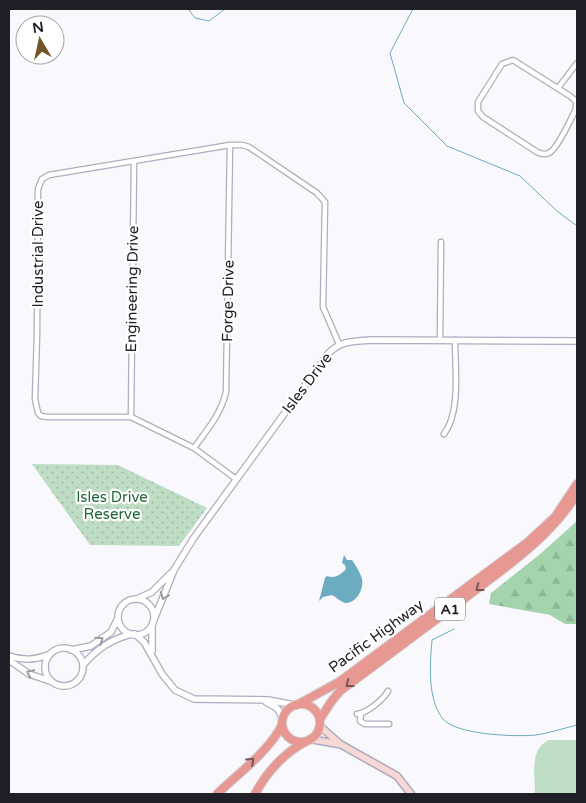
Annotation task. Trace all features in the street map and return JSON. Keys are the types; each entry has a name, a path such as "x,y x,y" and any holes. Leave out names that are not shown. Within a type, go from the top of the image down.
{"highway":[{"name":"Pacific Highway","path":"296,705 338,682 528,542 555,517 577,484"},
{"name":"Pacific Highway","path":"320,723 331,702 340,691 485,584 541,540 577,494"},
{"name":"A1","path":"217,794 278,734 286,712 296,705"},
{"path":"296,705 308,705 314,708 320,723"},
{"path":"283,721 288,736 294,740 308,740"},
{"name":"A1","path":"255,794 273,768 296,746 318,732 320,723"}],"main road":[{"path":"320,723 340,744 398,776 411,794"},
{"path":"308,740 340,744"}],"street":[{"path":"510,60 516,61 558,88 576,101 576,109 555,147 549,153 537,152 488,120 478,111 477,106 480,97 502,64 510,60"},
{"path":"558,88 577,63"},
{"name":"Industrial Drive","path":"236,479 194,448 130,418 41,416 38,413 35,399 39,184 42,179 49,175 230,145 249,147 323,199 325,209 324,307 340,344"},
{"name":"Forge Drive","path":"194,448 223,405 226,392 230,145"},
{"name":"Engineering Drive","path":"130,418 134,161"},
{"path":"440,340 441,242"},
{"path":"444,434 449,427 456,392 455,340"},
{"name":"Isles Drive","path":"174,570 193,539 327,355 340,344 354,341 577,341"},
{"path":"9,656 20,659 37,659 61,649 71,650 91,646 111,632 124,604 152,592 174,570"},
{"path":"9,660 29,674 62,686 72,684 80,678 83,665 95,651 117,638 145,632 152,623 174,570"},
{"path":"137,599 144,601 153,612 151,642 154,658"},
{"path":"118,616 122,627 126,631 134,634 144,642 162,674 175,690 194,699 259,700 296,705"},
{"path":"71,650 79,656 83,665"},
{"path":"52,653 47,659 46,669 52,682"},
{"path":"388,691 384,697 359,714 360,721 365,724 389,724"},
{"path":"259,700 272,705 283,721"}],"green space":[{"name":"Isles Drive Reserve","path":"32,464 118,465 207,508 179,546 90,545"},
{"path":"577,521 577,624 565,624 550,615 489,604 491,593 539,555"},
{"path":"549,740 577,740 577,794 535,794 534,763 538,750"}],"water":[{"path":"344,555 347,560 352,560 361,576 362,587 359,594 353,601 346,603 332,595 323,597 319,601 325,578 327,576 337,576 346,569 342,563"}],"waterway":[{"path":"188,9 195,18 209,21 225,9"},
{"path":"413,9 390,53 404,103 447,146 520,176 557,211 577,226"},
{"path":"454,629 432,640 430,670 432,692 434,702 443,719 460,729 487,734 515,736 536,735 577,725"}]}
